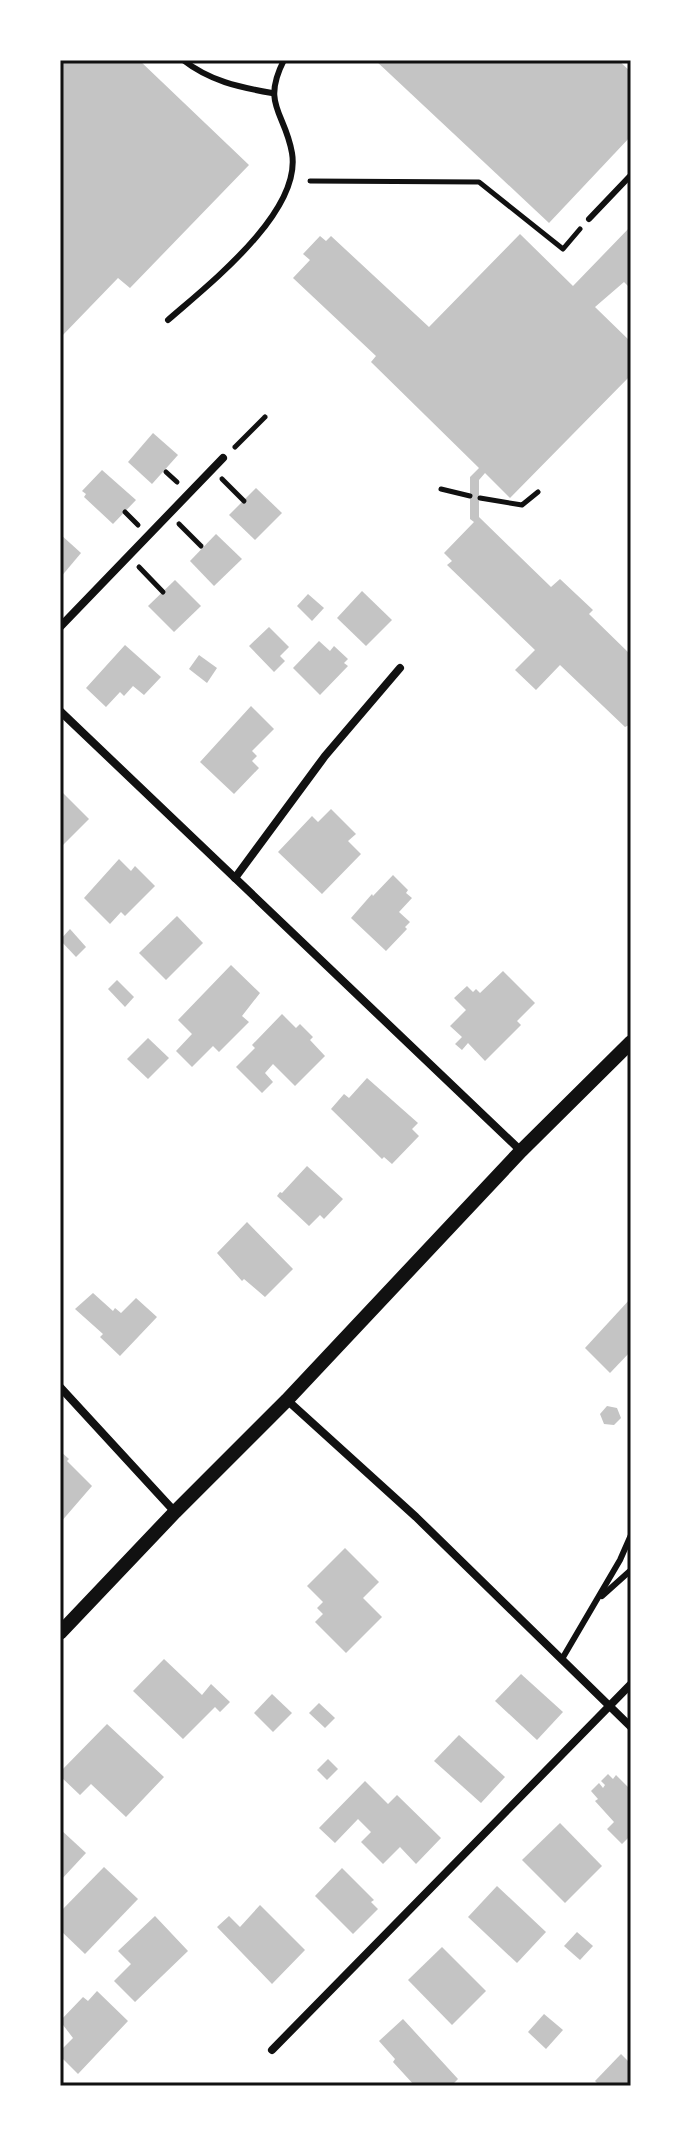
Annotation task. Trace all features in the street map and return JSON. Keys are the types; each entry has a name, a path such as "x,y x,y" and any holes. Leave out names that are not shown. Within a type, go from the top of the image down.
{"street":[{"path":"60,627 223,458"},
{"path":"235,878 325,756 400,668"},
{"path":"60,711 521,1151"},
{"path":"60,1633 287,1400 521,1151 631,1042"},
{"path":"60,1387 175,1512"},
{"path":"287,1400 416,1517 631,1727"},
{"path":"272,2050 631,1684"}],"lane":[{"path":"183,60 231,86 272,93"},
{"path":"168,320 225,270 287,195 293,169 292,153 272,93 284,60"},
{"path":"589,219 631,175"},
{"path":"562,1659 631,1535"},
{"path":"596,1601 631,1570"}],"path":[{"path":"310,181 479,182 563,249 589,219"},
{"path":"223,458 265,417"},
{"path":"212,470 244,501"},
{"path":"441,489 470,496"},
{"path":"480,498 522,505 538,492"},
{"path":"169,514 201,546"},
{"path":"129,556 163,592"}],"building":[{"path":"60,60 139,60 249,165 130,288 118,278 60,338"},
{"path":"375,60 618,60 631,72 631,136 549,223"},
{"path":"631,226 631,289 624,282 595,307 631,342 631,375 510,498 485,473 479,480 479,517 551,587 560,579 593,610 589,614 631,655 631,724 625,727 560,665 536,690 515,670 535,650 447,565 452,561 444,553 474,522 470,519 470,477 479,468 371,362 376,356 293,278 310,260 303,254 320,236 326,241 331,236 429,327 520,234 573,286"},
{"path":"153,433 178,455 152,484 128,462"},
{"path":"102,470 136,500 113,524 84,497 86,494 82,491"},
{"path":"256,488 282,513 255,540 229,515"},
{"path":"60,534 81,553 60,578"},
{"path":"216,534 242,559 214,586 190,561"},
{"path":"175,580 201,606 174,632 148,606"},
{"path":"362,591 392,620 366,646 337,618"},
{"path":"308,594 324,608 312,621 297,606"},
{"path":"269,627 289,647 280,656 285,661 274,672 249,646"},
{"path":"319,641 330,651 334,646 348,659 344,663 348,666 320,695 293,668"},
{"path":"125,645 161,677 144,695 133,686 124,696 120,692 106,707 86,688"},
{"path":"199,655 217,668 207,683 189,669"},
{"path":"251,706 274,729 252,751 257,756 252,761 259,768 234,794 200,762"},
{"path":"60,790 89,819 60,848"},
{"path":"331,809 356,834 348,841 361,854 322,894 278,852 312,816 318,822"},
{"path":"119,859 131,871 135,866 155,886 125,916 121,912 110,924 84,898"},
{"path":"393,875 412,898 399,912 410,922 386,951 351,918"},
{"path":"177,916 203,943 166,980 139,953"},
{"path":"70,929 86,947 76,957 60,940"},
{"path":"231,965 260,993 242,1016 249,1022 219,1052 213,1046 192,1067 176,1051 192,1034 178,1020"},
{"path":"503,971 535,1003 517,1021 521,1025 485,1061 468,1043 462,1050 455,1044 462,1037 450,1026 466,1010 454,998 467,986 473,992 476,989 480,993"},
{"path":"117,980 134,997 125,1007 108,989"},
{"path":"282,1014 296,1028 300,1024 325,1056 295,1086 273,1064 265,1073 273,1082 262,1093 236,1067"},
{"path":"148,1038 169,1058 148,1079 127,1059"},
{"path":"367,1078 418,1123 412,1129 419,1136 392,1164 384,1157 382,1159 331,1109 344,1094 349,1098"},
{"path":"307,1166 343,1199 324,1219 320,1215 309,1226 277,1196"},
{"path":"247,1222 293,1269 265,1297 244,1279 242,1281 217,1253"},
{"path":"93,1293 113,1311 115,1308 121,1313 136,1298 157,1317 120,1356 100,1337 103,1334 75,1309"},
{"path":"631,1298 631,1351 610,1373 585,1348"},
{"path":"607,1406 617,1408 621,1418 614,1425 604,1424 600,1414"},
{"path":"60,1451 92,1486 60,1523"},
{"path":"345,1548 379,1582 363,1598 382,1617 346,1653 315,1622 323,1614 317,1608 323,1602 307,1586"},
{"path":"164,1659 202,1695 211,1684 230,1702 220,1712 215,1707 183,1739 133,1691"},
{"path":"521,1674 563,1712 537,1740 495,1701"},
{"path":"272,1694 292,1713 273,1732 254,1713"},
{"path":"319,1703 335,1718 325,1728 309,1713"},
{"path":"107,1724 164,1777 126,1817 91,1784 80,1795 60,1776 60,1772"},
{"path":"459,1735 505,1777 481,1803 434,1761"},
{"path":"328,1759 338,1769 327,1780 317,1770"},
{"path":"608,1774 613,1779 616,1775 631,1790 631,1835 622,1844 607,1829 614,1822 595,1801 598,1799 591,1791 599,1783 603,1788 605,1785 601,1781"},
{"path":"365,1781 388,1804 397,1795 441,1838 416,1864 400,1847 383,1864 361,1842 371,1832 358,1819 335,1843 319,1828"},
{"path":"560,1823 602,1866 565,1903 522,1860"},
{"path":"60,1829 86,1853 60,1881"},
{"path":"104,1867 138,1899 85,1954 60,1930 60,1912"},
{"path":"342,1868 374,1900 371,1902 378,1909 353,1934 315,1896"},
{"path":"497,1886 546,1932 517,1963 468,1917"},
{"path":"260,1905 305,1950 272,1984 217,1927 229,1916 240,1927"},
{"path":"155,1916 188,1951 135,2002 114,1981 131,1964 118,1951"},
{"path":"577,1932 593,1946 580,1960 564,1946"},
{"path":"442,1947 486,1991 452,2025 408,1980"},
{"path":"97,1991 128,2021 78,2074 60,2056 60,2051 73,2038 60,2021 83,1997 88,2001"},
{"path":"544,2014 563,2030 546,2049 528,2032"},
{"path":"403,2019 458,2079 451,2086 415,2086 393,2062 395,2059 379,2041"},
{"path":"621,2054 631,2064 631,2086 600,2086 595,2081"}]}
